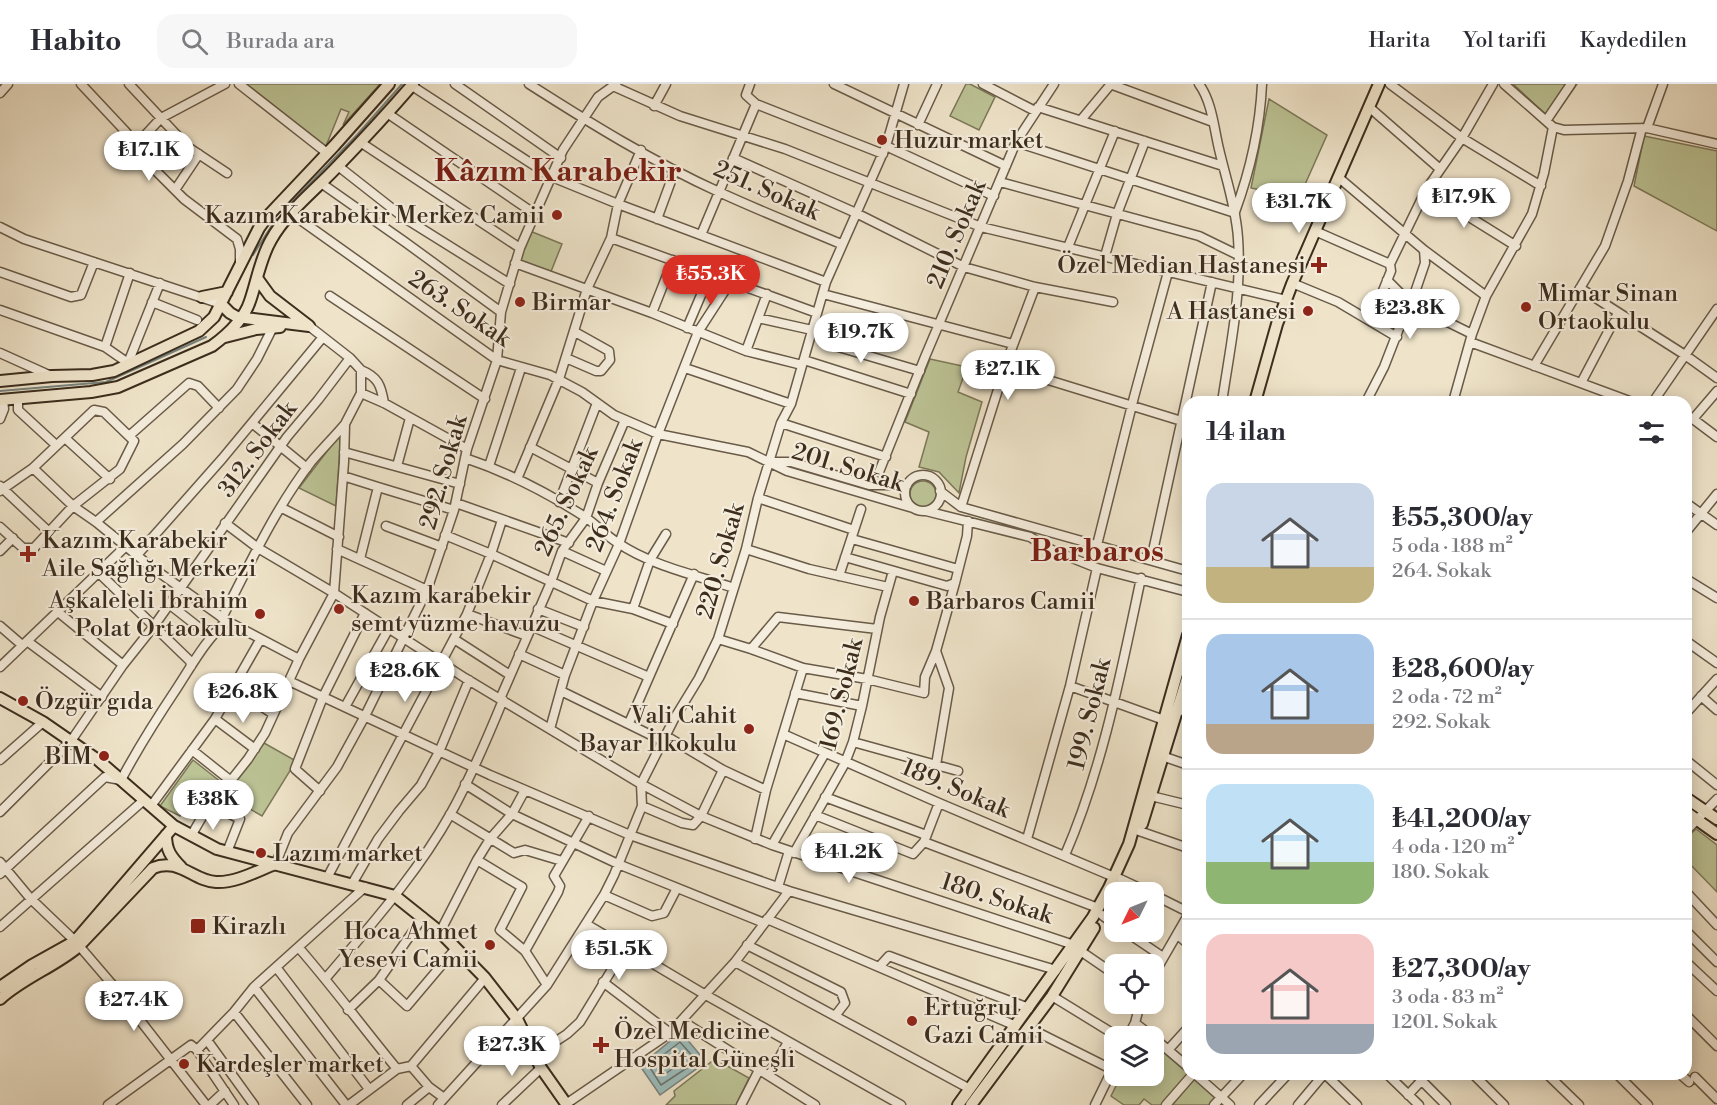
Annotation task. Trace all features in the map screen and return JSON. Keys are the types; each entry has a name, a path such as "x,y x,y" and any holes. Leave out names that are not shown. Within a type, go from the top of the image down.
{"main road":[{"path":"0,381 92,375 114,371 198,331 214,317 259,228 278,204 389,84"},
{"path":"1257,396 1276,324 1292,283 1379,84"},
{"path":"2,400 91,392 118,387 212,346 224,337 242,317 250,303 256,278 271,240 290,214 413,85"},
{"path":"256,278 270,296 309,326"},
{"path":"202,297 227,292"},
{"path":"221,304 230,313 242,317 309,326"},
{"path":"224,337 273,327 309,326"},
{"path":"958,1105 1100,912 1139,831 1178,709 1182,680"},
{"path":"0,698 43,722 98,759 174,826 190,836 227,852 276,863 394,896 440,932 484,978 517,1019 541,1068 566,1104"},
{"path":"1117,878 1129,844 1164,720 1178,709"},
{"path":"1692,805 1717,834"},
{"path":"1692,814 1717,819"},
{"path":"0,999 65,957 174,826"},
{"path":"166,835 166,845 171,857 181,867"},
{"path":"242,877 247,870 248,861 244,856"},
{"path":"0,987 32,965 76,944 153,868 161,865 181,867 213,882 226,882 276,863"},
{"path":"971,1105 1052,996 1076,947"}],"street":[{"path":"0,93 8,84"},
{"path":"81,84 126,132 151,166 175,190 237,239 240,249 240,265"},
{"path":"136,145 161,118 225,84"},
{"path":"239,84 327,153"},
{"path":"455,84 561,158"},
{"name":"251. Sokak","path":"529,84 582,118 675,170 719,192 841,244"},
{"path":"599,84 612,87 654,106 785,149 981,227 1286,300"},
{"path":"654,106 666,84"},
{"path":"750,84 746,95 756,104 884,150 994,196"},
{"path":"834,84 1006,166"},
{"name":"220. Sokak","path":"640,784 718,639 746,549 758,498 781,423 791,404 826,282 884,150 904,84"},
{"path":"918,125 937,84"},
{"path":"983,84 1037,109 1081,120 1223,166"},
{"name":"210. Sokak","path":"879,472 1016,142 1053,84"},
{"path":"1081,120 1110,84 1213,122"},
{"path":"1199,84 1205,92 1235,213 1239,290 1223,396"},
{"path":"1235,213 1261,117 1262,84"},
{"path":"1390,84 1462,138 1541,186"},
{"path":"1371,320 1391,271 1390,264 1426,190 1462,138 1493,84"},
{"path":"1504,84 1550,124 1564,130 1644,128 1717,144"},
{"path":"1455,396 1486,296 1532,214 1541,186 1550,124 1570,84"},
{"path":"1534,366 1605,246 1644,128 1663,84"},
{"path":"413,85 552,177 826,282"},
{"path":"134,86 188,147 227,173"},
{"name":"292. Sokak","path":"276,863 288,833 337,767 365,716 427,590 455,506 466,454 496,360 501,312 520,248 582,118 598,97 612,87"},
{"path":"701,235 756,104"},
{"path":"1369,107 1440,169"},
{"path":"387,113 535,213"},
{"path":"1068,247 1114,131"},
{"path":"1105,256 1145,141"},
{"path":"360,142 520,248"},
{"path":"1016,142 1235,213"},
{"path":"517,479 559,379 587,290 611,238 618,204 641,150"},
{"path":"175,190 199,154"},
{"path":"733,158 856,213 964,267 1035,287 1113,302"},
{"path":"338,166 403,217 510,284"},
{"path":"657,219 675,170"},
{"path":"1338,177 1424,250 1486,296"},
{"path":"1000,182 1200,236 1238,255"},
{"path":"321,183 501,312"},
{"path":"1426,190 1516,246"},
{"name":"263. Sokak","path":"278,204 496,360 559,379 614,415 658,434 748,452 770,462"},
{"path":"0,227 24,239 221,304"},
{"path":"1315,231 1390,264"},
{"path":"611,238 817,313"},
{"path":"1369,396 1411,304 1425,263 1424,250"},
{"path":"652,313 673,260"},
{"path":"0,272 71,297 81,295 94,262"},
{"path":"515,262 746,351 803,362 910,394"},
{"path":"1097,545 1131,406 1168,272"},
{"path":"105,347 130,273"},
{"path":"687,328 710,274"},
{"path":"1387,280 1411,304 1471,338 1534,366 1616,396"},
{"name":"264. Sokak","path":"550,729 565,675 593,602 619,544 658,434 698,332 731,281"},
{"path":"1190,396 1212,282"},
{"path":"0,310 105,347 128,363 160,283"},
{"path":"1292,283 1338,302 1397,337"},
{"path":"961,507 1006,361 1035,287"},
{"path":"1580,288 1717,378"},
{"path":"746,351 767,294"},
{"path":"823,294 1013,344"},
{"path":"330,296 485,399"},
{"path":"152,302 197,320"},
{"path":"1657,396 1717,309"},
{"path":"1581,383 1618,313"},
{"path":"758,318 812,330"},
{"path":"309,326 350,358 361,370 374,375 381,384 384,403"},
{"path":"96,522 183,444 237,389 273,327"},
{"path":"566,358 596,371 601,371 610,360 609,351 575,332"},
{"path":"137,555 324,337"},
{"path":"835,346 920,371"},
{"path":"0,353 52,376"},
{"name":"312. Sokak","path":"0,812 71,741 280,446 350,358"},
{"path":"1006,361 1045,379 1182,422"},
{"path":"489,466 521,368"},
{"path":"685,368 791,404"},
{"path":"225,1091 208,1105 111,983 2,868 105,777 121,780 136,751 191,666 225,619 258,548 282,508 308,468 345,424 361,393 361,370"},
{"path":"129,436 189,383 198,386 219,408"},
{"path":"1692,416 1717,391"},
{"path":"361,393 410,418 466,454 559,502 586,518 619,544 650,561 734,588"},
{"path":"18,399 18,410 56,446"},
{"path":"0,419 4,409 2,400"},
{"path":"559,502 597,403"},
{"path":"0,527 23,548 34,548 74,506 120,469 134,441 104,412 94,410 33,468 1,488 48,531"},
{"path":"397,466 410,418"},
{"path":"1692,419 1717,437"},
{"name":"265. Sokak","path":"326,978 394,896 450,814 474,767 562,551 586,518 625,420"},
{"path":"252,423 308,468"},
{"path":"781,423 886,457"},
{"path":"190,836 255,749 334,593 345,424"},
{"path":"1150,560 1182,435"},
{"path":"65,438 110,479"},
{"path":"530,447 598,483"},
{"path":"344,452 460,483"},
{"name":"201. Sokak","path":"770,462 791,462 869,484 908,485"},
{"name":"201. Sokak","path":"770,462 787,471 913,508 1030,537 1052,550 1097,568 1182,590"},
{"path":"33,468 74,506 180,587 225,619 260,640 299,659"},
{"path":"343,476 502,519 569,543"},
{"name":"201. Sokak","path":"913,508 905,496 908,485 916,477 928,477 937,483 940,491 936,505 927,511"},
{"path":"360,559 378,487"},
{"name":"201. Sokak","path":"940,491 961,507 1182,569"},
{"path":"1692,524 1717,494"},
{"path":"758,498 853,534 958,569"},
{"path":"1692,507 1717,525"},
{"path":"282,508 339,537"},
{"path":"839,576 861,509"},
{"path":"327,878 467,614 502,519"},
{"path":"718,639 803,668 867,679 924,693 925,677 936,651 955,583 968,521"},
{"name":"180. Sokak","path":"225,524 258,548 334,593 440,663 640,784 701,816 792,852 1076,947 1104,967"},
{"path":"386,526 441,547"},
{"path":"633,609 650,561 666,534"},
{"path":"445,535 593,602 633,609 674,624"},
{"path":"0,551 13,538"},
{"path":"0,668 126,546"},
{"path":"337,549 427,590"},
{"path":"746,549 839,576 888,587"},
{"path":"562,551 606,571"},
{"path":"845,557 947,586 955,583"},
{"path":"1027,839 1070,686 1097,568"},
{"name":"169. Sokak","path":"778,887 792,852 844,763 853,742 877,629 893,571"},
{"path":"99,573 190,661 191,666"},
{"path":"629,723 694,574"},
{"name":"199. Sokak","path":"1065,855 1082,817 1114,702 1141,578"},
{"path":"1692,583 1717,598"},
{"path":"169,604 211,638"},
{"path":"538,609 584,627"},
{"path":"58,612 123,665"},
{"path":"320,791 295,769 323,697 365,613"},
{"path":"467,614 527,636"},
{"path":"751,649 778,617 877,629"},
{"path":"531,626 649,677"},
{"path":"0,627 102,697"},
{"path":"345,707 389,628"},
{"path":"454,639 510,675"},
{"path":"0,927 30,898 148,803 216,719 260,640"},
{"path":"1692,645 1717,663"},
{"path":"936,651 950,688 936,765"},
{"path":"519,654 565,675"},
{"path":"755,838 766,790 803,668"},
{"path":"1692,706 1717,679"},
{"path":"352,884 378,839 421,785 439,752 469,680"},
{"path":"289,681 439,752 630,834 789,891 1056,970"},
{"path":"1070,686 1164,720"},
{"path":"234,688 273,714"},
{"path":"561,691 665,738 723,770 766,790"},
{"path":"795,693 862,706"},
{"path":"1701,696 1717,710"},
{"path":"216,719 255,749"},
{"path":"0,760 43,722"},
{"name":"189. Sokak","path":"783,734 844,763 1126,882"},
{"name":"189. Sokak","path":"853,742 958,771"},
{"path":"192,750 231,781"},
{"path":"772,845 825,753"},
{"path":"1162,756 1182,763"},
{"path":"1692,765 1717,785"},
{"path":"642,807 693,825 701,816 723,770"},
{"path":"465,784 512,814 618,864 766,921 1016,1026"},
{"path":"411,1066 441,1102 547,985 604,895 642,807 640,784"},
{"path":"440,932 477,860 490,839 512,814 525,790"},
{"path":"1151,796 1182,804"},
{"path":"825,797 1104,915"},
{"path":"1692,825 1717,799"},
{"path":"815,815 913,854 925,839 939,803"},
{"path":"212,805 240,819 227,852"},
{"path":"450,814 514,853 525,850 562,861"},
{"path":"525,951 558,892 560,886 554,876 589,816"},
{"path":"1139,831 1182,846"},
{"path":"477,860 522,887 500,930 525,951 547,985"},
{"path":"197,1050 234,1012 254,987 365,887"},
{"path":"604,895 652,916 664,912 677,888"},
{"path":"566,1104 670,1033 735,962 789,891"},
{"path":"1692,898 1717,925"},
{"path":"1164,900 1182,910"},
{"path":"348,1010 379,980 423,917"},
{"path":"585,924 901,1105"},
{"path":"1164,956 1182,926"},
{"path":"1178,935 1182,939"},
{"path":"1692,937 1717,962"},
{"path":"577,938 604,953"},
{"path":"1141,942 1159,954"},
{"path":"747,945 841,992 845,1003 835,1016"},
{"path":"299,948 326,978 348,1010 397,1069"},
{"path":"379,980 407,1006 456,948"},
{"path":"535,1055 567,1034 580,1022 625,948"},
{"path":"879,967 889,956 1029,1008"},
{"path":"735,962 970,1089"},
{"path":"276,967 369,1089"},
{"path":"1692,968 1717,992"},
{"path":"254,987 348,1105 397,1069 411,1066 484,978"},
{"path":"603,982 670,1033"},
{"path":"1052,996 1104,1028"},
{"path":"234,1012 307,1105"},
{"path":"1133,1026 1137,1014"},
{"path":"682,1021 815,1105"},
{"path":"1692,1021 1717,1046"},
{"path":"1135,1023 1139,1026"},
{"path":"1029,1028 1104,1063"},
{"path":"1168,1050 1182,1035"},
{"path":"207,1040 254,1105"},
{"path":"769,1076 788,1041"},
{"path":"108,1105 191,1045 197,1050 234,1105"},
{"path":"1164,1047 1182,1062"},
{"path":"502,1105 541,1068"},
{"path":"741,1105 759,1070"},
{"path":"1166,1105 1192,1080"},
{"path":"1203,1080 1230,1105"},
{"path":"1214,1105 1237,1080"},
{"path":"1259,1105 1282,1080"},
{"path":"1298,1105 1319,1080"},
{"path":"1330,1080 1357,1105"},
{"path":"1393,1080 1419,1105"},
{"path":"1408,1095 1417,1080"},
{"path":"1422,1080 1446,1105"},
{"path":"1479,1080 1504,1105"},
{"path":"1553,1080 1579,1105"},
{"path":"1623,1080 1648,1105"},
{"path":"1692,1080 1717,1099"},
{"path":"1095,1105 1105,1086"},
{"path":"407,1105 429,1087"}],"green space":[{"path":"246,84 380,84 343,125 349,112 341,109 326,146"},
{"path":"966,84 995,97 979,130 950,116"},
{"path":"1513,84 1577,84 1552,120"},
{"path":"1269,99 1327,135 1299,198 1251,188"},
{"path":"1644,136 1717,151 1717,231 1634,186"},
{"path":"530,231 562,244 550,274 518,261"},
{"path":"930,359 967,367 958,392 982,402 966,457 959,493 939,472 919,467 929,432 905,422"},
{"path":"341,433 336,506 299,488"},
{"path":"923,481 932,485 936,494 932,503 923,507 914,503 910,494 914,485"},
{"path":"264,743 296,761 262,816 226,795"},
{"path":"193,760 221,782 201,807 187,801 180,816 160,806"},
{"path":"1696,829 1717,845 1717,892 1692,866 1692,833"},
{"path":"1164,1050 1182,1066 1183,1080 1161,1105 1152,1105 1144,1099 1139,1105 1124,1105 1111,1096 1116,1086 1164,1086"},
{"path":"715,1059 749,1078 736,1105 666,1105 675,1096 674,1091"},
{"path":"1191,1080 1197,1080 1218,1096 1211,1105 1170,1105"}],"water":[{"path":"681,1032 706,1062 660,1095 640,1066"}],"waterway":[{"path":"289,205 357,135 402,84"},
{"path":"253,255 276,219"},
{"path":"0,391 106,382 206,337"}],"place":[{"name":"Huzur market","path":"882,140"},
{"name":"Kazım Karabekir Merkez Camii","path":"557,215"},
{"name":"Özel Median Hastanesi","path":"1319,265"},
{"name":"Birmar","path":"520,302"},
{"name":"Mimar Sinan Ortaokulu","path":"1526,307"},
{"name":"A Hastanesi","path":"1308,311"},
{"name":"Kazım Karabekir Aile Sağlığı Merkezi","path":"28,554"},
{"name":"Barbaros Camii","path":"914,601"},
{"name":"Kazım karabekir semt yüzme havuzu","path":"339,609"},
{"name":"Aşkaleleli İbrahim Polat Ortaokulu","path":"260,614"},
{"name":"Özgür gıda","path":"23,701"},
{"name":"Vali Cahit Bayar İlkokulu","path":"749,729"},
{"name":"BİM","path":"104,756"},
{"name":"Lazım market","path":"261,853"},
{"name":"Kirazlı","path":"198,926"},
{"name":"Hoca Ahmet Yesevi Camii","path":"490,945"},
{"name":"Ertuğrul Gazi Camii","path":"912,1021"},
{"name":"Özel Medicine Hospital Güneşli","path":"601,1045"},
{"name":"Kardeşler market","path":"184,1064"}],"district":[{"name":"Kâzım Karabekir","path":"558,171"},
{"name":"Barbaros","path":"1097,551"}]}
